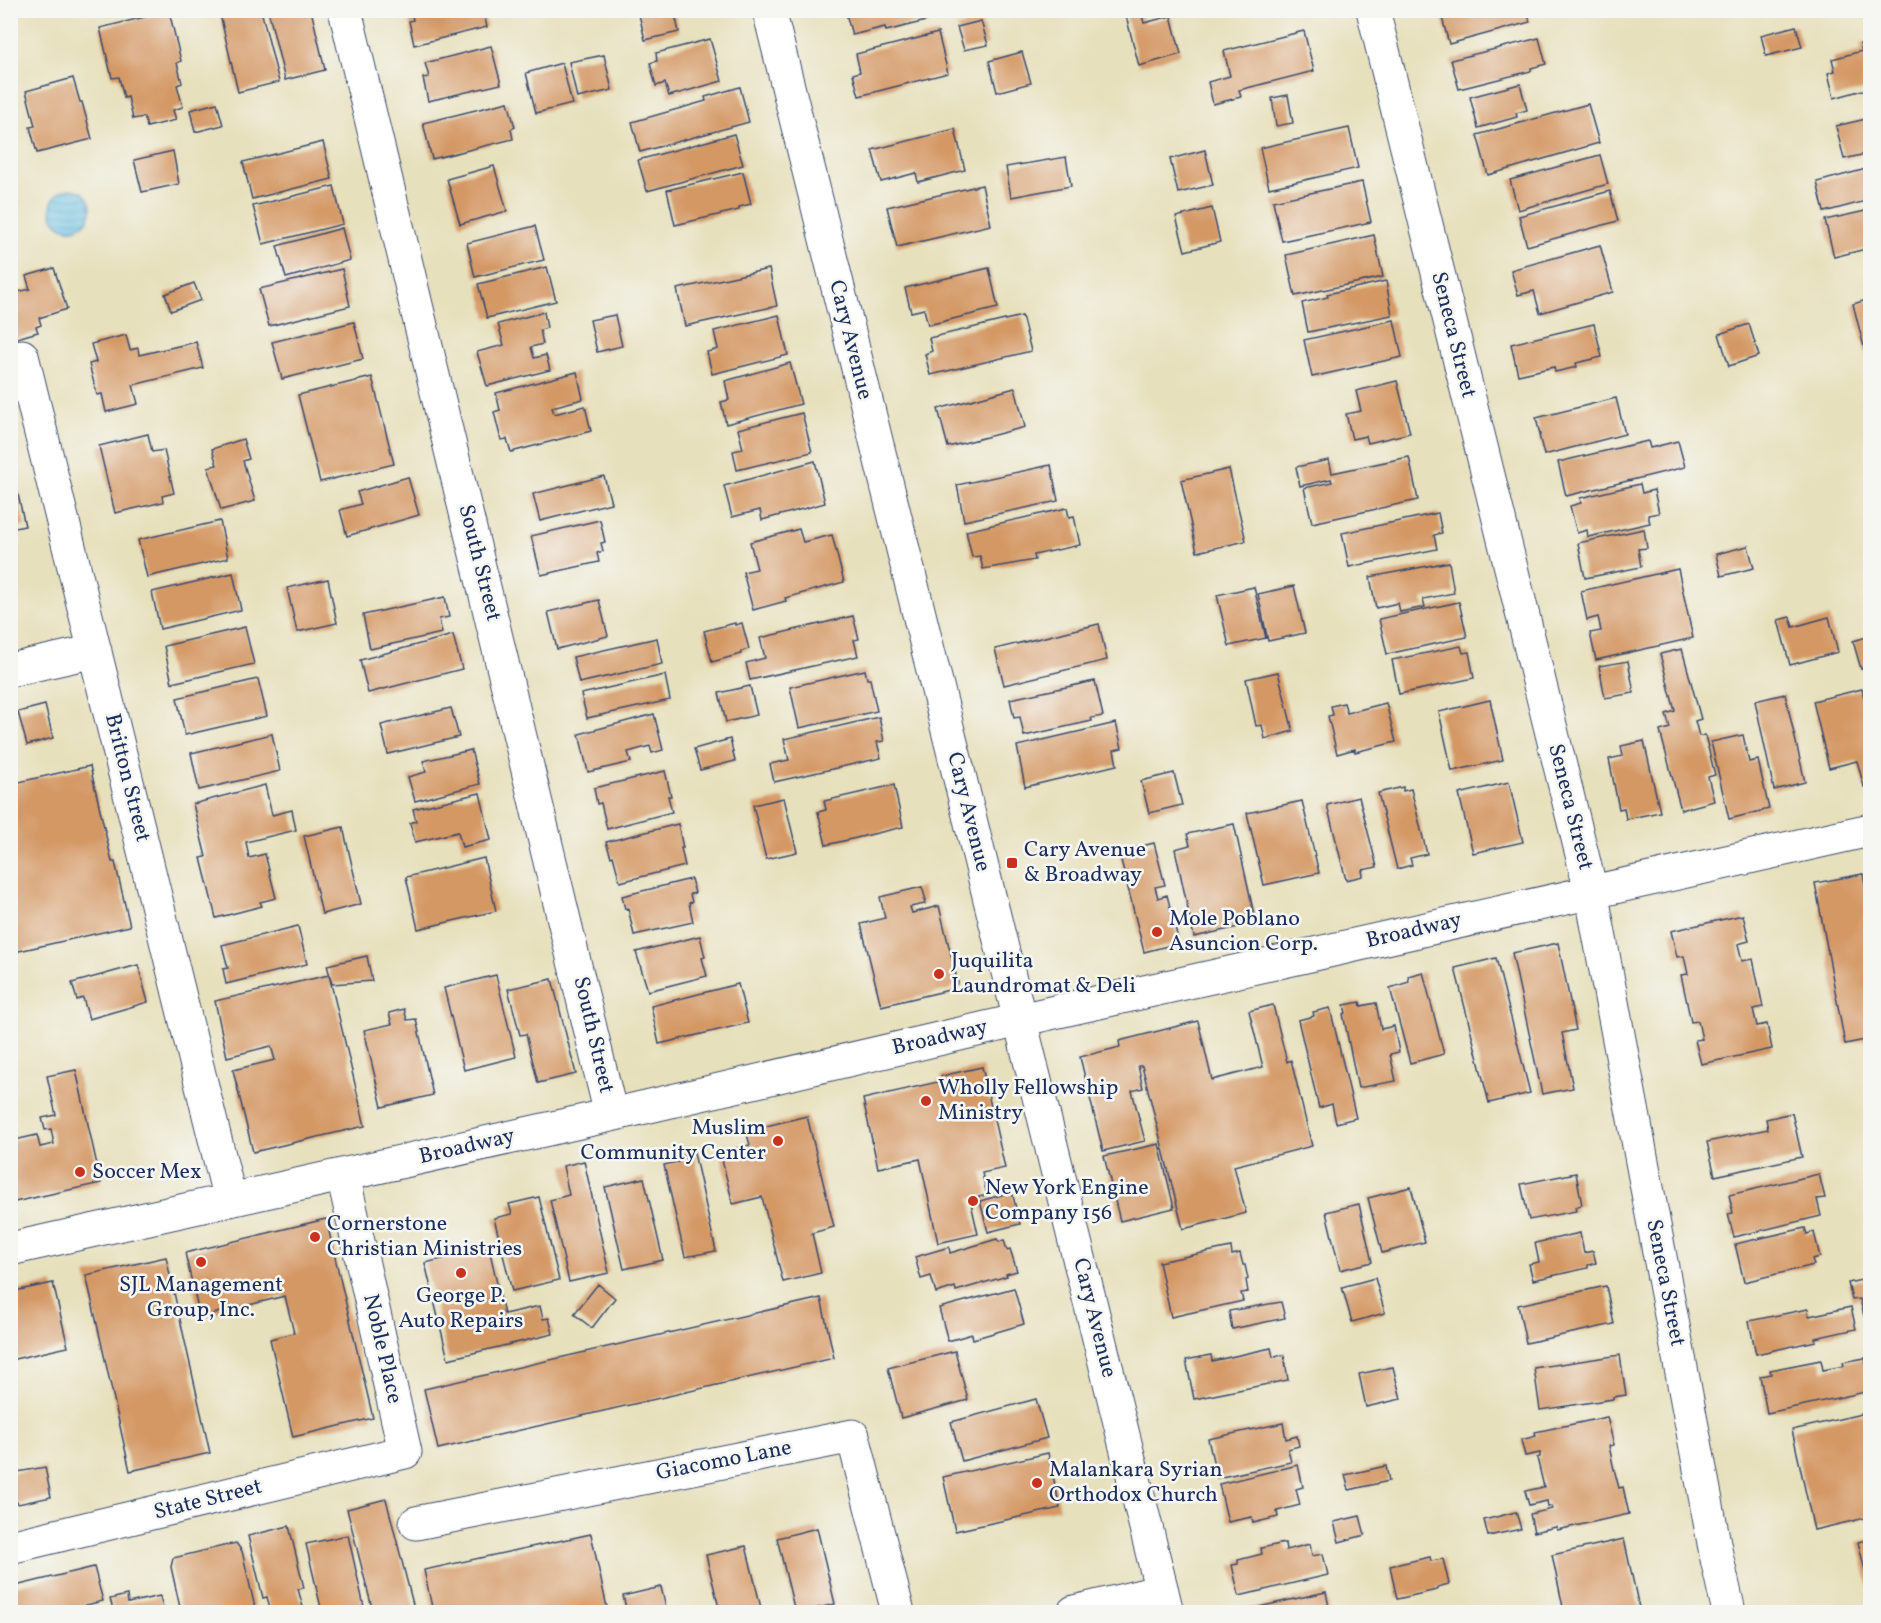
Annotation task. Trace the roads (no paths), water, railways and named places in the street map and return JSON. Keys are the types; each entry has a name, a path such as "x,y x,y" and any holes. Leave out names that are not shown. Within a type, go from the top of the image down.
{"street":[{"name":"South Street","path":"345,10 611,1115"},
{"name":"Cary Avenue","path":"769,10 1164,1602"},
{"name":"Seneca Street","path":"1373,10 1591,891 1728,1612"},
{"name":"Britton Street","path":"22,356 230,1200"},
{"path":"10,670 95,651"},
{"name":"Broadway","path":"10,1249 611,1115 1591,891 1870,830"},
{"name":"Noble Place","path":"343,1175 405,1452"},
{"name":"Giacomo Lane","path":"416,1523 853,1436 898,1612"},
{"name":"State Street","path":"10,1547 405,1452"},
{"path":"1074,1612 1164,1602"}],"water":[{"path":"71,189 79,190 85,195 90,201 90,217 85,223 79,228 71,229 63,228 57,223 52,217 51,209 52,201 57,195 63,190"}],"place":[{"name":"Cary Avenue & Broadway","path":"1012,863"},
{"name":"Mole Poblano Asuncion Corp.","path":"1157,932"},
{"name":"Juquilita Laundromat & Deli","path":"939,974"},
{"name":"Wholly Fellowship Ministry","path":"926,1101"},
{"name":"Muslim Community Center","path":"778,1141"},
{"name":"Soccer Mex","path":"80,1172"},
{"name":"New York Engine Company 156","path":"973,1201"},
{"name":"Cornerstone Christian Ministries","path":"315,1237"},
{"name":"SJL Management Group, Inc.","path":"201,1262"},
{"name":"George P. Auto Repairs","path":"461,1273"},
{"name":"Malankara Syrian Orthodox Church","path":"1037,1483"}]}
